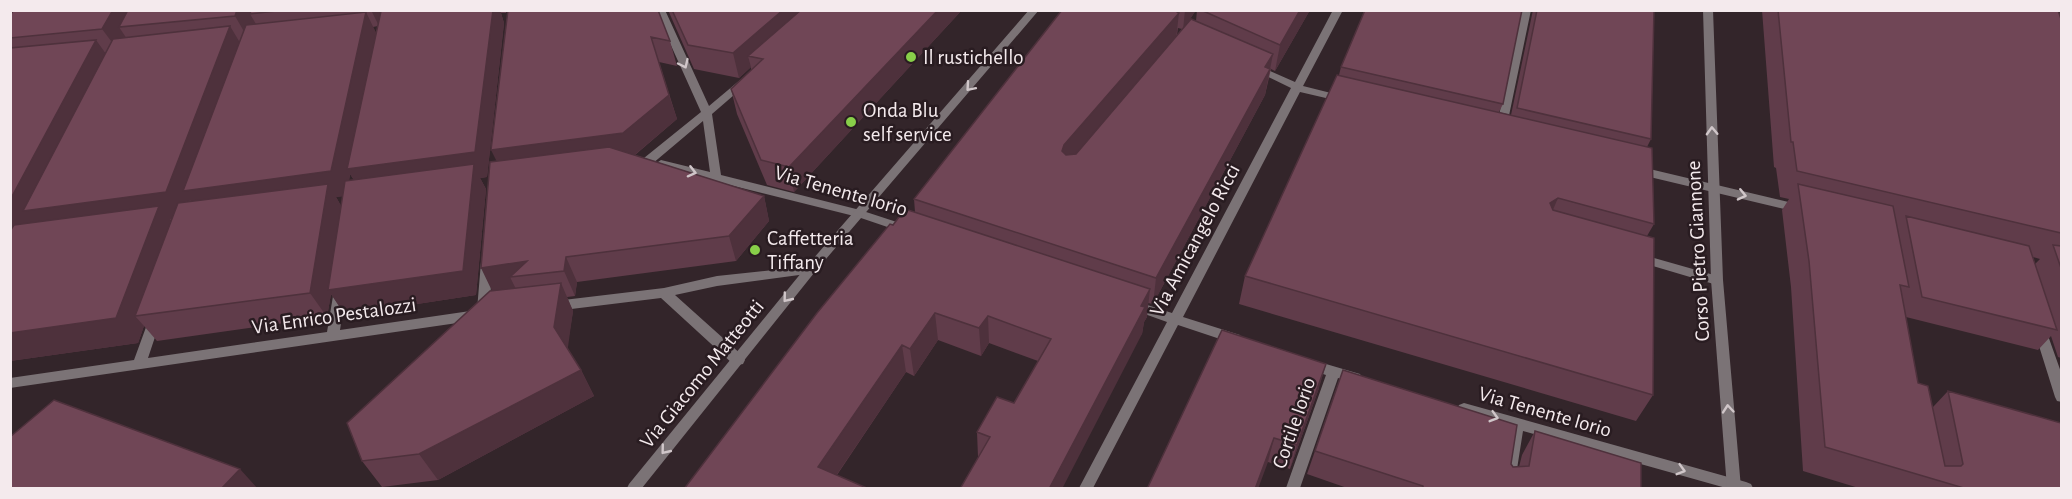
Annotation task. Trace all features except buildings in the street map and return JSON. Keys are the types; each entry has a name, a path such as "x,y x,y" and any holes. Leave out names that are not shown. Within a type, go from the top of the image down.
{"street":[{"path":"660,10 707,114 716,178"},
{"name":"Via Giacomo Matteotti","path":"634,489 810,270 861,214 1035,10"},
{"name":"Via Amicangelo Ricci","path":"1086,489 1299,88 1338,10"},
{"path":"1499,137 1526,10"},
{"name":"Corso Pietro Giannone","path":"1708,10 1717,280 1738,487"},
{"path":"1247,65 1299,88 1354,102"},
{"path":"707,114 749,77"},
{"name":"Via Tenente Iorio","path":"707,114 642,162 861,214 917,233"},
{"path":"1624,167 1815,212"},
{"name":"Via Enrico Pestalozzi","path":"10,383 489,314 489,248"},
{"path":"1625,254 1717,280"},
{"path":"540,308 664,293 717,281 810,270"},
{"path":"333,336 341,279"},
{"path":"664,293 738,360"},
{"path":"1119,300 1249,344"},
{"path":"139,364 158,309"},
{"path":"2036,318 2061,397"},
{"path":"1292,358 1368,382"},
{"name":"Cortile Iorio","path":"1293,489 1334,372"},
{"name":"Via Tenente Iorio","path":"1449,405 1738,487"},
{"path":"1507,489 1517,424"}],"place":[{"name":"Il rustichello","path":"911,57"},
{"name":"Onda Blu self service","path":"851,122"},
{"name":"Caffetteria Tiffany","path":"755,250"}]}
